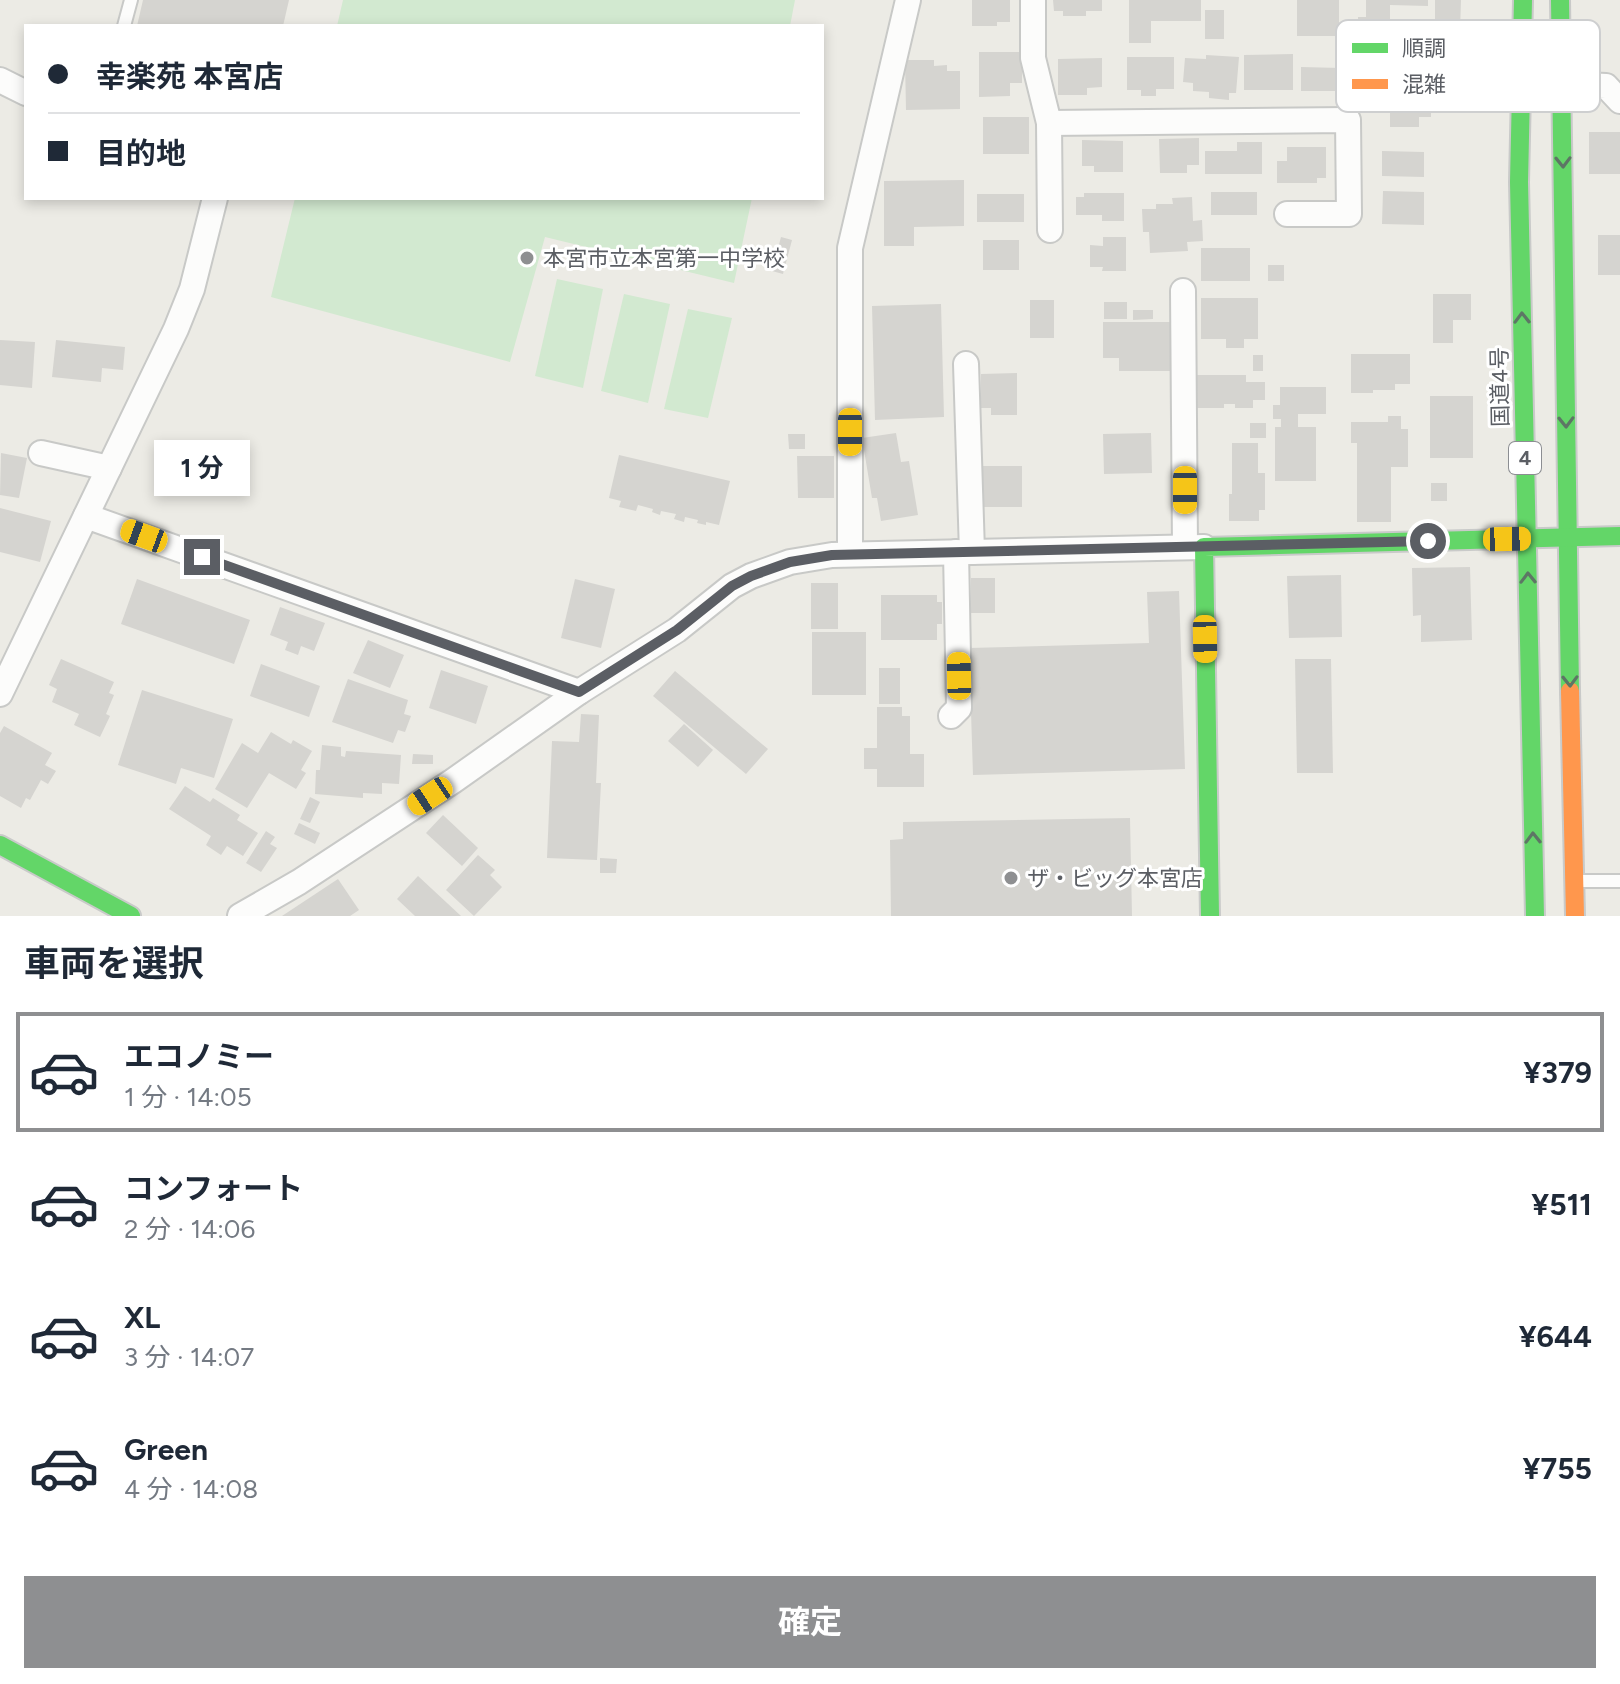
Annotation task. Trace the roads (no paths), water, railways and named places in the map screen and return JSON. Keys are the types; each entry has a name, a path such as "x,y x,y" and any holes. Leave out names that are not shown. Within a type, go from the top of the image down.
{"main road":[{"name":"国道4号","path":"1523,0 1523,20"},
{"name":"4","path":"1560,0 1560,20"},
{"name":"国道4号","path":"1521,112 1519,182 1535,916"},
{"name":"4","path":"1562,112 1575,916"},
{"path":"1210,916 1195,547 1620,536"},
{"path":"0,845 131,916"}],"street":[{"path":"850,554 850,248 908,0"},
{"path":"1033,0 1033,58 1049,123 1050,230"},
{"path":"0,80 24,92"},
{"path":"1600,86 1606,86 1620,101"},
{"path":"1049,123 1348,120 1349,214 1287,214"},
{"path":"0,694 176,329 192,289 214,200"},
{"path":"240,916 299,882 453,781 579,692 677,630 732,586 751,576 790,562 832,555 1195,547 1183,291"},
{"path":"951,716 959,708 966,364"},
{"path":"41,453 109,468"},
{"path":"86,516 579,692"}],"lane":[{"path":"125,24 131,0"},
{"path":"1574,881 1620,881"}],"place":[{"name":"本宮市立本宮第一中学校","path":"527,258"},
{"name":"ザ・ビッグ本宮店","path":"1011,878"}]}
